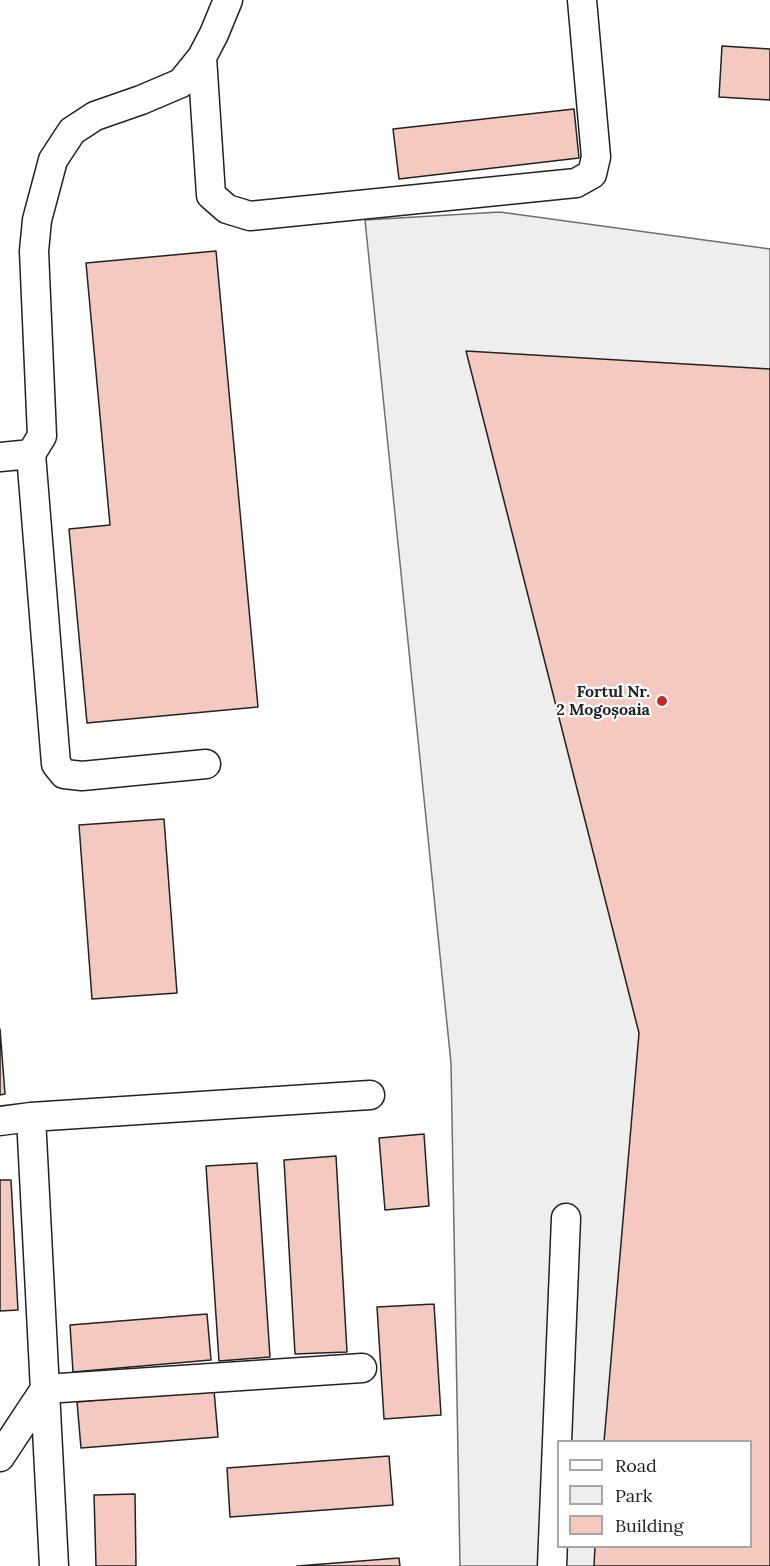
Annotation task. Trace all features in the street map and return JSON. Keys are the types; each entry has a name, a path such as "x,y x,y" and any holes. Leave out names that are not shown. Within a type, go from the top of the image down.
{"lane":[{"path":"206,764 82,776 64,774 56,764 31,453 42,436 34,251 37,220 53,160 72,131 95,117 181,83 202,57 228,0"},
{"path":"202,57 211,195 227,209 250,216 576,183 592,174 596,157 582,0"},
{"path":"0,457 31,453"},
{"path":"0,1121 31,1117 370,1095"},
{"path":"31,1117 54,1566"},
{"path":"557,1440 566,1218"},
{"path":"45,1389 362,1368"},
{"path":"0,1457 45,1389"},
{"path":"552,1566 557,1442"}],"green space":[{"path":"500,212 770,249 770,1566 460,1566 451,1063 365,220"}],"building":[{"path":"722,46 770,49 770,100 719,97"},
{"path":"574,109 579,158 399,179 393,129"},
{"path":"216,251 258,707 87,723 69,529 110,525 86,263"},
{"name":"Fortul Nr. 2 Mogoșoaia","path":"466,351 770,369 770,1566 594,1566 595,1548 752,1548 752,1440 604,1440 639,1033"},
{"path":"164,819 177,993 92,999 79,825"},
{"path":"0,1029 5,1094 0,1095"},
{"path":"424,1134 429,1206 385,1210 379,1138"},
{"path":"336,1156 347,1352 295,1354 284,1160"},
{"path":"257,1163 270,1357 219,1361 206,1166"},
{"path":"0,1180 11,1180 18,1310 0,1311"},
{"path":"434,1304 441,1415 384,1419 377,1307"},
{"path":"207,1314 211,1360 73,1372 70,1325"},
{"path":"214,1390 218,1437 81,1448 77,1402"},
{"path":"389,1456 393,1505 230,1517 227,1468"},
{"path":"135,1494 136,1566 96,1566 94,1495"},
{"path":"399,1558 400,1566 297,1566"}],"place":[{"name":"Fortul Nr. 2 Mogoșoaia","path":"662,701"}]}
